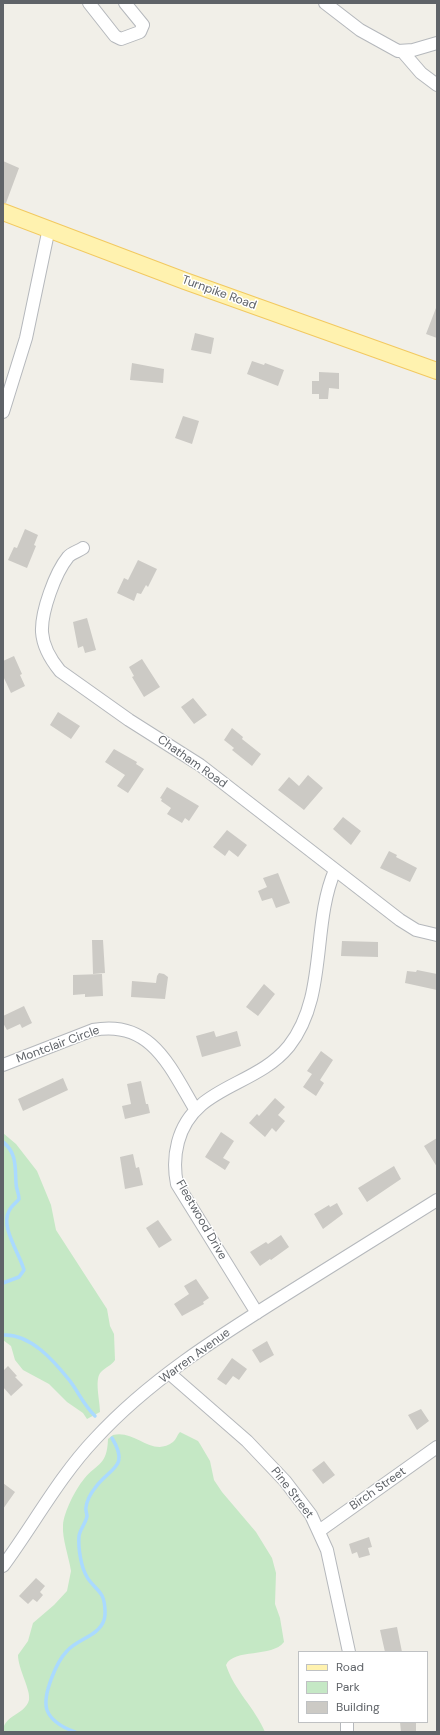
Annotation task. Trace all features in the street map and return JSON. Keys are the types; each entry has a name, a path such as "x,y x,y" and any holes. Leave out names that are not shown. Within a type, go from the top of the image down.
{"main road":[{"name":"Turnpike Road","path":"3,212 49,228 185,281 437,371"}],"street":[{"path":"89,3 115,36 121,39 140,32 143,25 125,3"},
{"path":"325,3 360,30 398,50 413,50 437,43"},
{"path":"402,51 421,73 437,85"},
{"path":"3,412 26,338 49,228"},
{"name":"Chatham Road","path":"83,548 68,556 52,586 43,621 42,632 45,646 51,660 60,671 129,720 200,765 400,920 416,930 437,935"},
{"name":"Fleetwood Drive","path":"257,1312 177,1184 174,1165 177,1145 185,1124 195,1109 207,1099 268,1064 287,1048 298,1033 309,1007 314,987 324,904 336,870"},
{"name":"Montclair Circle","path":"3,1065 93,1030 107,1027 124,1029 143,1038 159,1051 168,1063 195,1109"},
{"name":"Warren Avenue","path":"3,1566 84,1452 125,1409 169,1373 257,1312 437,1200"},
{"name":"Pine Street","path":"169,1373 247,1441 285,1481 307,1510 320,1531 333,1570 349,1651"},
{"name":"Birch Street","path":"320,1531 437,1447"}],"green space":[{"path":"3,1133 16,1144 37,1171 51,1205 56,1230 107,1309 110,1326 114,1334 115,1360 99,1375 98,1385 100,1412 87,1419 83,1413 67,1402 49,1384 23,1370 15,1360 11,1346 3,1340"},
{"path":"180,1432 198,1441 210,1461 214,1480 222,1492 256,1532 272,1558 276,1573 275,1604 280,1618 284,1642 271,1650 237,1656 230,1660 226,1665 234,1683 256,1715 265,1732 3,1732 6,1722 23,1709 29,1700 18,1655 28,1641 33,1623 54,1605 67,1591 71,1571 63,1525 70,1501 77,1489 84,1479 104,1459 108,1439 113,1435 121,1434 129,1436 158,1447 165,1446 173,1442"}],"building":[{"path":"3,161 19,168 6,203 3,203"},
{"path":"437,308 437,338 426,334"},
{"path":"195,333 214,338 211,354 191,350"},
{"path":"252,361 264,365 265,363 284,370 278,386 247,374"},
{"path":"132,363 164,369 163,383 130,380"},
{"path":"319,372 339,373 339,389 329,388 328,399 319,399 319,394 312,394 312,381 319,381"},
{"path":"183,416 199,421 192,444 175,438"},
{"path":"25,529 38,535 34,545 36,546 27,568 8,560 14,547 17,548"},
{"path":"138,560 157,569 148,587 146,585 141,594 137,593 134,601 117,593 124,578 128,580"},
{"path":"87,618 96,650 85,653 83,646 78,648 73,622"},
{"path":"14,656 22,674 20,675 25,686 11,693 3,676 3,661"},
{"path":"142,659 160,687 144,697 132,677 134,676 129,667"},
{"path":"193,698 207,715 194,724 181,707"},
{"path":"58,712 80,726 71,739 50,725"},
{"path":"232,728 243,737 242,739 261,754 252,766 232,750 234,748 224,740"},
{"path":"114,749 137,762 136,764 144,769 128,793 117,786 125,775 105,762"},
{"path":"308,775 323,788 304,810 278,790 289,777 299,786"},
{"path":"167,787 199,806 189,821 185,818 182,823 167,814 171,808 161,801 162,799 160,798"},
{"path":"343,817 361,831 351,845 333,829"},
{"path":"227,830 247,845 238,857 229,850 225,856 213,847"},
{"path":"389,851 397,855 396,857 417,868 410,882 380,868"},
{"path":"278,873 290,903 276,908 272,898 262,901 258,891 267,887 263,878"},
{"path":"92,940 103,940 105,973 93,974"},
{"path":"342,941 378,942 378,957 341,956"},
{"path":"417,970 437,974 437,990 405,983 407,971 416,972"},
{"path":"159,973 168,977 165,999 131,997 132,981 156,983"},
{"path":"102,974 103,996 85,997 85,994 73,995 73,975"},
{"path":"264,984 275,994 258,1016 246,1007"},
{"path":"24,1006 32,1023 22,1028 20,1024 7,1030 3,1023 3,1016"},
{"path":"214,1031 216,1037 237,1031 241,1046 202,1057 196,1036"},
{"path":"321,1051 333,1060 320,1080 324,1083 316,1096 303,1087 312,1074 307,1071"},
{"path":"63,1078 68,1090 23,1111 18,1099"},
{"path":"141,1081 146,1104 148,1104 150,1113 125,1119 122,1106 131,1104 127,1084"},
{"path":"275,1098 285,1107 278,1115 285,1121 276,1132 272,1128 265,1137 249,1123 257,1114 259,1116"},
{"path":"221,1132 234,1141 223,1158 230,1162 225,1170 205,1157"},
{"path":"437,1138 437,1167 424,1146"},
{"path":"133,1154 136,1168 139,1167 143,1185 125,1189 120,1157"},
{"path":"394,1166 401,1179 367,1202 358,1188"},
{"path":"337,1203 343,1214 323,1229 314,1214 329,1205 330,1207"},
{"path":"158,1220 172,1240 159,1248 146,1228"},
{"path":"281,1235 289,1247 260,1266 250,1252 266,1242 268,1244"},
{"path":"196,1279 209,1298 203,1302 204,1304 182,1316 174,1304 189,1294 184,1286"},
{"path":"267,1341 274,1355 260,1363 252,1350"},
{"path":"232,1358 247,1369 239,1380 233,1376 226,1385 217,1379"},
{"path":"8,1366 17,1376 15,1377 23,1385 11,1396 3,1387 3,1371"},
{"path":"421,1409 429,1421 417,1430 408,1415"},
{"path":"324,1461 335,1475 323,1484 312,1470"},
{"path":"3,1483 15,1492 3,1509"},
{"path":"369,1537 372,1547 368,1548 370,1555 359,1558 357,1552 352,1554 349,1544"},
{"path":"36,1578 45,1586 40,1592 43,1595 37,1602 33,1599 28,1604 19,1596"},
{"path":"397,1627 402,1651 385,1651 380,1630"},
{"path":"400,1723 416,1723 416,1732 401,1732"}],"waterway":[{"path":"3,1142 8,1146 13,1156 16,1185 19,1195 19,1199 9,1211 7,1225 24,1270 19,1277 3,1283"},
{"path":"3,1335 13,1336 32,1343 49,1357 64,1373 87,1407 95,1416"},
{"path":"75,1732 62,1726 49,1714 46,1704 48,1687 59,1662 67,1651 76,1643 98,1630 105,1617 104,1603 101,1594 90,1582 83,1568 80,1557 79,1536 87,1516 87,1502 95,1488 112,1471 118,1461 119,1456 117,1448 112,1438"}]}
